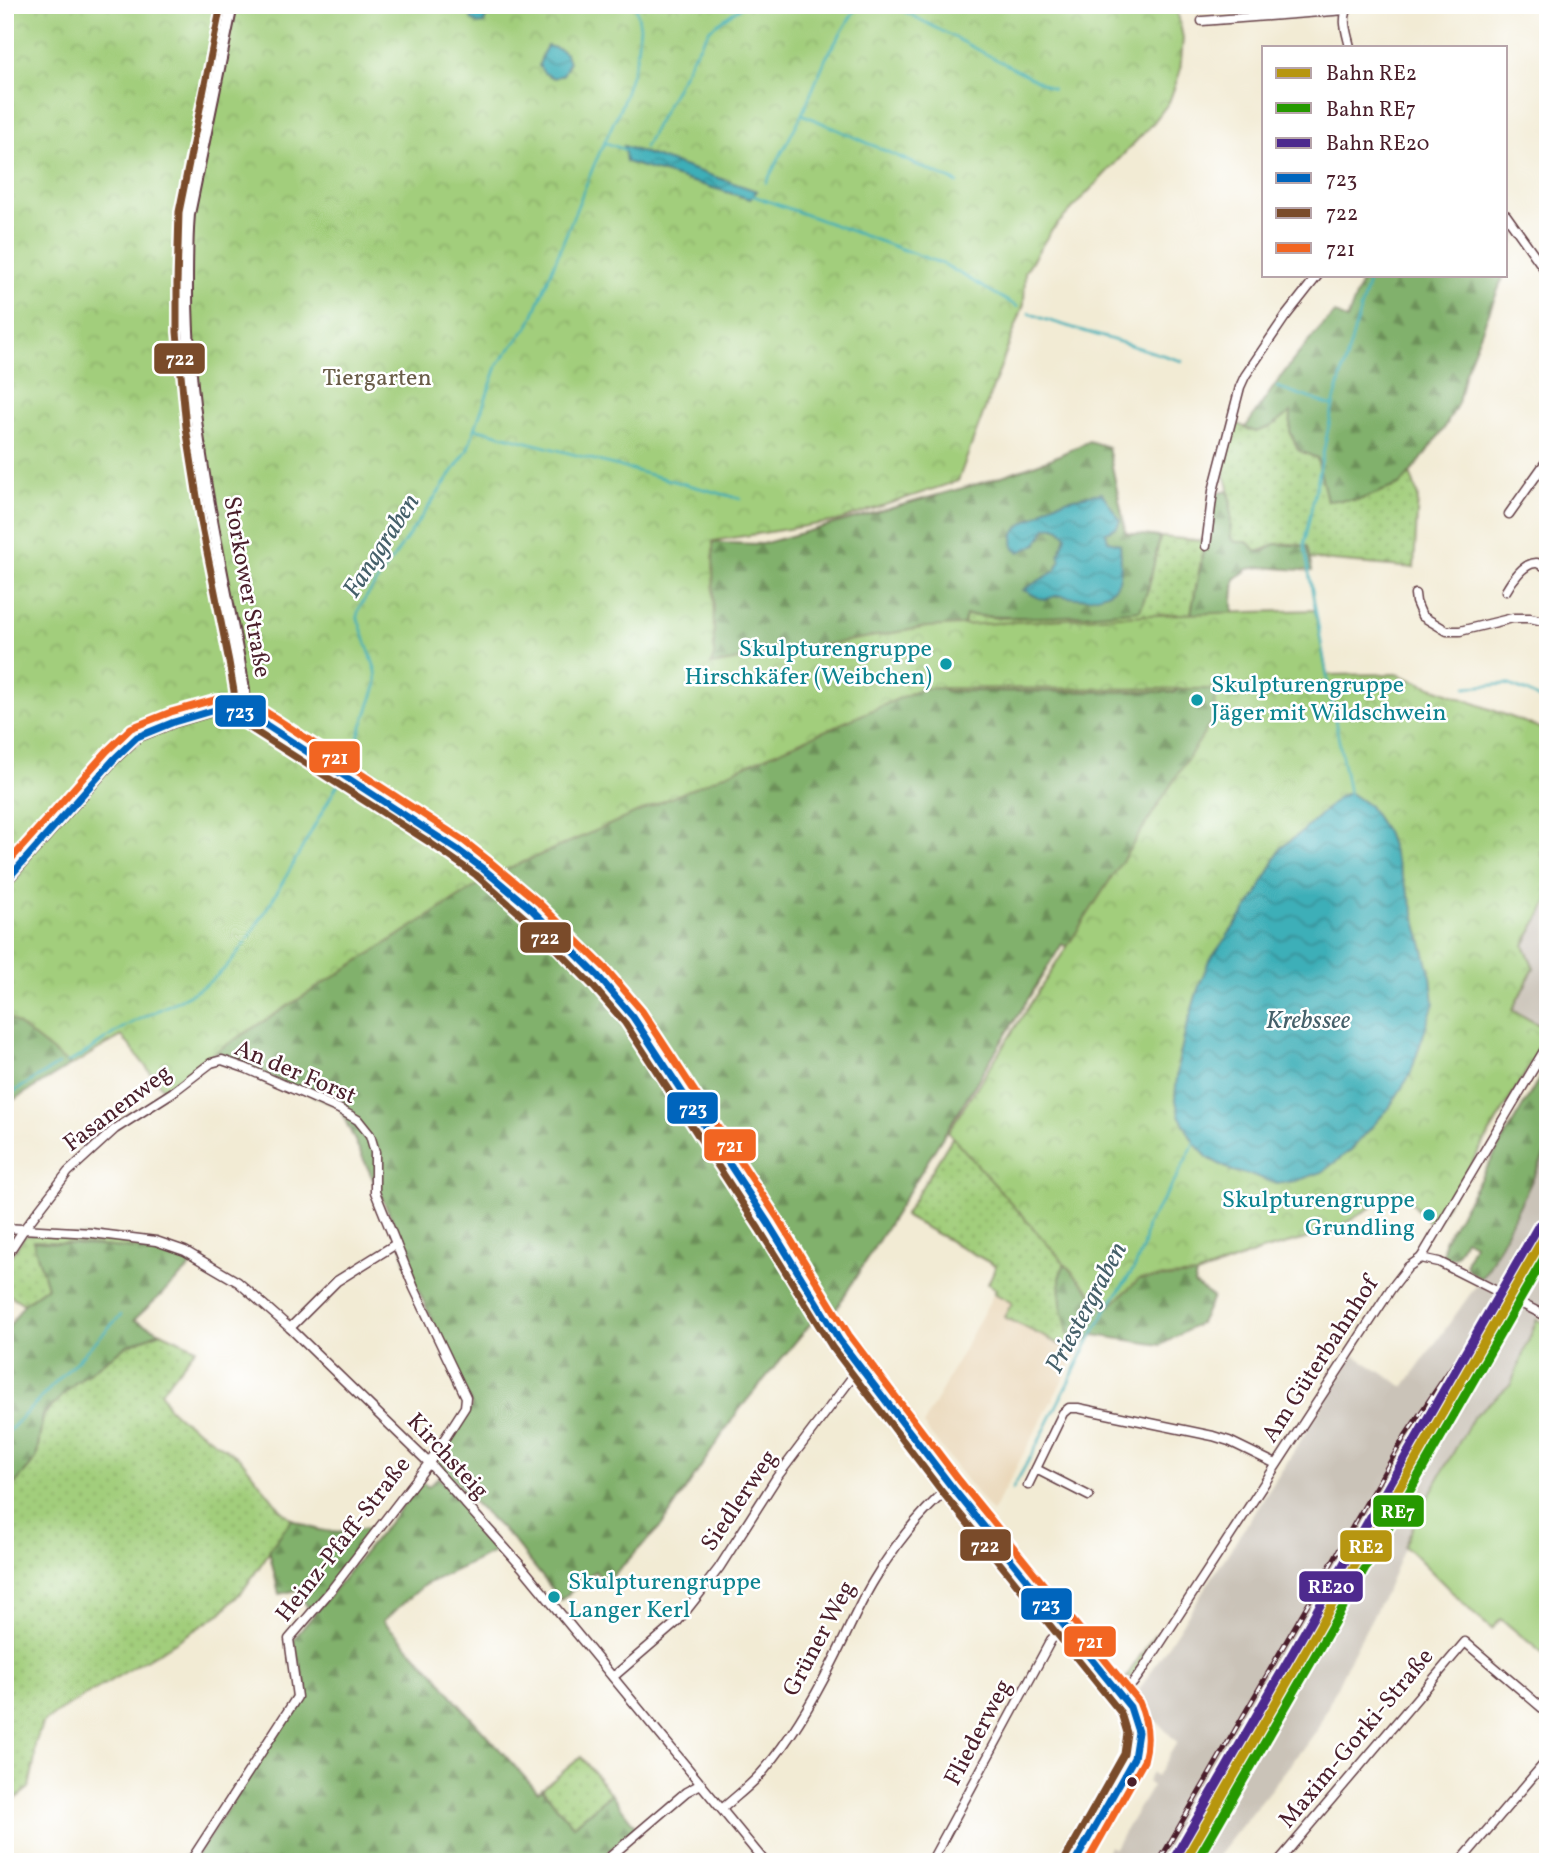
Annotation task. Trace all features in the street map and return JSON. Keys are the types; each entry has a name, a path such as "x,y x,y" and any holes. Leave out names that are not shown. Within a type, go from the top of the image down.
{"main road":[{"name":"Storkower Straße","path":"232,5 189,214 187,306 195,414 239,660 245,712 482,868 531,909 615,995 649,1040 768,1223 827,1323 951,1486 1130,1707 1136,1719 1137,1747 1126,1773 1075,1862"}],"street":[{"path":"1202,21 1348,8 1344,22 1350,46"},
{"path":"1508,218 1548,274"},
{"path":"1206,547 1213,491 1240,387 1285,317 1317,276"},
{"path":"1508,514 1548,459"},
{"path":"1506,592 1525,568 1532,564 1539,563 1548,568"},
{"path":"1415,594 1422,616 1447,631 1460,631 1513,618 1548,622"},
{"path":"5,882 115,758 137,737 218,709 245,712"},
{"name":"Am Güterbahnhof","path":"1120,1694 1144,1668 1391,1289 1408,1268 1421,1258 1548,1044"},
{"name":"An der Forst","path":"211,1063 222,1060 245,1068 339,1109 358,1119 370,1135 375,1152 375,1192 414,1288 466,1397 465,1407 429,1463"},
{"name":"Fasanenweg","path":"5,1258 23,1229 68,1172 116,1129 173,1092 211,1063"},
{"name":"Kirchsteig","path":"5,1228 156,1241 193,1255 238,1282 290,1328 429,1463 522,1567 765,1862"},
{"path":"290,1328 337,1280 396,1244"},
{"path":"1421,1258 1439,1262 1548,1317"},
{"name":"Siedlerweg","path":"613,1677 677,1622 719,1568 777,1478 861,1369"},
{"path":"1028,1485 1063,1413 1069,1408 1213,1436 1276,1464"},
{"name":"Heinz-Pfaff-Straße","path":"190,1862 297,1697 289,1639 332,1589 429,1463"},
{"path":"1036,1469 1089,1496"},
{"name":"Grüner Weg","path":"722,1809 762,1773 793,1730 832,1663 874,1580 901,1540 951,1486"},
{"name":"Fliederweg","path":"931,1862 1051,1640 1064,1626"},
{"name":"Maxim-Gorki-Straße","path":"1278,1862 1465,1642 1548,1713"},
{"path":"1460,1862 1548,1759"},
{"path":"604,1862 686,1792 701,1784"}],"shaded area":[{"path":"1548,902 1548,1030 1512,1010 1533,968 1524,945"},
{"path":"1548,1148 1548,1294 1511,1384 1474,1416 1419,1513 1386,1591 1316,1732 1213,1862 1107,1862 1109,1857 1105,1855 1109,1846 1114,1849 1152,1786 1147,1782 1152,1773 1157,1776 1177,1742 1137,1702 1137,1693 1354,1355 1404,1387 1488,1269"},
{"path":"994,1293 1012,1303 1005,1318 1077,1353 992,1513 923,1425"}],"green space":[{"name":"Tiergarten","path":"5,5 712,541 762,544 988,481 1053,458 1089,441 1108,447 1126,533 1160,537 1148,589 1140,610 1053,617 966,615 960,640 937,682 946,691 1176,692 1205,541 1211,495 1228,491 1231,502 1231,539 1247,542 1257,551 1265,551 1275,544 1307,546 1312,571 1262,567 1248,569 1235,579 1234,660 1548,731 1548,840 1541,853 1548,867 1548,902 1524,945 1534,968 1512,1010 1548,1030 1548,1035 1433,1228 1401,1189 1331,1232 1261,1251 1196,1275 1194,1284 1213,1297 1200,1323 1161,1345 1094,1335 1080,1343 1068,1332 1061,1304 1060,1275 1069,1254 1069,948 1062,944 833,1314 829,1308 811,1323 738,1411 662,1525 605,1584 595,1571 561,1600 512,1539 471,1500 436,1460 472,1406 406,1264 399,1234 339,1107 211,1050 122,1035 5,1105"},
{"name":"Tiergarten","path":"5,5 1176,5 1183,38 1180,72 1169,102 1153,123 1051,231 1025,272 1024,304 958,481 837,521 713,541 714,656 711,665 927,627 1118,616 1315,610 1327,675 1397,674 1548,731 1548,840 1541,853 1548,867 1548,902 1524,945 1534,968 1512,1010 1548,1030 1548,1035 1433,1228 1401,1189 1331,1232 1261,1251 1196,1275 1139,1279 1106,1310 948,1132 1214,718 1215,689 923,688 494,875 206,1058 164,1090 122,1036 71,1066 5,1014"},
{"path":"1508,225 1515,234 1508,260"},
{"path":"1364,276 1504,276 1464,375 1458,403 1445,427 1421,460 1401,484 1359,500 1327,500 1317,458 1298,450 1290,431 1291,412 1270,427 1256,432 1245,428 1287,368 1322,326 1335,313 1347,320"},
{"path":"1292,411 1290,431 1298,450 1317,458 1327,500 1359,500 1401,484 1410,473 1418,496 1414,568 1309,559 1307,546 1292,544 1278,544 1257,551 1247,542 1236,542 1231,538 1230,494 1226,477 1221,470 1233,422 1256,432 1270,427"},
{"path":"1160,537 1205,541 1176,692 946,691 937,682 960,640 966,615 1000,618 1089,615 1148,589"},
{"path":"1069,947 1068,1332 1080,1343 1077,1353 1004,1317 1012,1303 994,1293 996,1289 988,1284 996,1266 904,1216"},
{"path":"1544,1070 1548,1072 1548,1148 1481,1278 1470,1271 1466,1264 1474,1244 1465,1239 1456,1256 1446,1260 1443,1257 1444,1241"},
{"path":"35,1234 138,1242 198,1260 195,1263 138,1249 34,1241 47,1287 24,1304 5,1292 5,1264 25,1236"},
{"path":"33,1241 138,1249 195,1263 134,1320 161,1332 128,1345 106,1360 75,1383 43,1415 36,1459 15,1484 5,1483 5,1333 24,1304 47,1287"},
{"path":"1537,1319 1548,1325 1548,1658 1501,1619 1492,1629 1404,1547 1419,1513 1474,1416 1511,1384"},
{"path":"161,1332 196,1348 161,1392 167,1406 180,1418 241,1459 281,1510 292,1519 244,1589 221,1613 42,1724 35,1744 29,1788 5,1807 5,1483 15,1484 36,1459 43,1416 75,1383 128,1345"},
{"path":"438,1477 501,1549 424,1585 383,1621 439,1678 456,1701 538,1792 542,1789 573,1826 611,1794 636,1827 597,1862 182,1862 185,1856 193,1861 307,1690 293,1640 422,1482 428,1487"},
{"path":"292,1519 314,1529 333,1532 375,1527 310,1611 302,1598 302,1589 279,1594 269,1550"},
{"path":"1161,1633 1133,1676 1125,1679 1154,1635"},
{"path":"1148,1745 1151,1750 1149,1754 1117,1806 1099,1829 1141,1748"},
{"path":"581,1757 611,1794 573,1826 542,1789"}],"water":[{"path":"470,5 480,6 486,16 484,23 478,24 472,20"},
{"path":"547,46 559,49 566,55 569,63 563,75 554,78 544,73 539,66"},
{"path":"624,146 757,191 750,199 626,162"},
{"path":"1102,493 1120,520 1117,527 1106,532 1108,541 1120,544 1120,575 1115,587 1093,597 1058,596 1045,600 1023,590 1055,571 1061,560 1059,555 1066,536 1058,528 1047,527 1037,544 1020,552 1014,549 1016,530 1053,504"},
{"name":"Krebssee","path":"1349,792 1369,806 1386,832 1411,901 1431,977 1434,1003 1410,1075 1389,1108 1351,1150 1322,1172 1277,1184 1232,1171 1208,1158 1194,1143 1179,1115 1175,1096 1179,1059 1208,963 1256,896 1281,848 1339,797"}],"waterway":[{"name":"Fanggraben","path":"346,771 377,684 376,671 357,616 360,606 467,451 498,364 530,324 594,165 622,104 636,59 640,27 636,5"},
{"path":"644,148 710,29 744,5"},
{"path":"766,183 802,114 826,58 858,5"},
{"path":"892,5 1053,89"},
{"path":"802,114 958,183"},
{"path":"606,143 626,150"},
{"path":"751,195 943,264 1018,307"},
{"path":"1328,682 1304,544 1333,406 1370,276"},
{"path":"1029,313 1182,361"},
{"path":"1277,387 1333,406"},
{"path":"475,428 741,499"},
{"path":"1466,687 1507,684 1544,702"},
{"path":"1329,688 1349,794"},
{"name":"Fanggraben","path":"67,1063 126,1026 192,993 226,967 271,902 342,777"},
{"name":"Fanggraben","path":"5,1097 58,1065"},
{"name":"Priestergraben","path":"1012,1490 1106,1310 1135,1267 1143,1247 1147,1225 1195,1142"},
{"path":"5,1435 121,1315"}],"railway":[{"path":"1161,1858 1405,1436 1548,1219"}],"rail line":[{"name":"RE20","path":"1175,1857 1539,1225"},
{"name":"RE2","path":"1184,1862 1548,1230"},
{"name":"RE7","path":"1196,1862 1548,1251"}],"transit line":[{"name":"722","path":"221,5 179,212 177,332 186,427 201,522 234,691 235,712"},
{"name":"721","path":"5,866 107,751 131,728 171,712 217,699 239,699 266,712 464,841 538,902 606,969 642,1011 777,1217 849,1335 959,1480 1139,1702 1147,1731 1144,1761 1087,1862"},
{"name":"723","path":"5,882 115,758 137,737 218,709 236,709 260,721 458,850 531,909 598,976 633,1017 768,1223 840,1341 951,1486 1130,1707 1138,1732 1134,1758 1075,1862"},
{"name":"722","path":"239,721 476,875 535,927 625,1023 832,1347 943,1493 1121,1713 1127,1733 1124,1754 1066,1857"}],"place":[{"name":"Skulpturengruppe Hirschkäfer (Weibchen)","path":"946,664"},
{"name":"Skulpturengruppe Jäger mit Wildschwein","path":"1197,700"},
{"name":"Skulpturengruppe Grundling","path":"1429,1215"},
{"name":"Skulpturengruppe Langer Kerl","path":"554,1597"}]}
